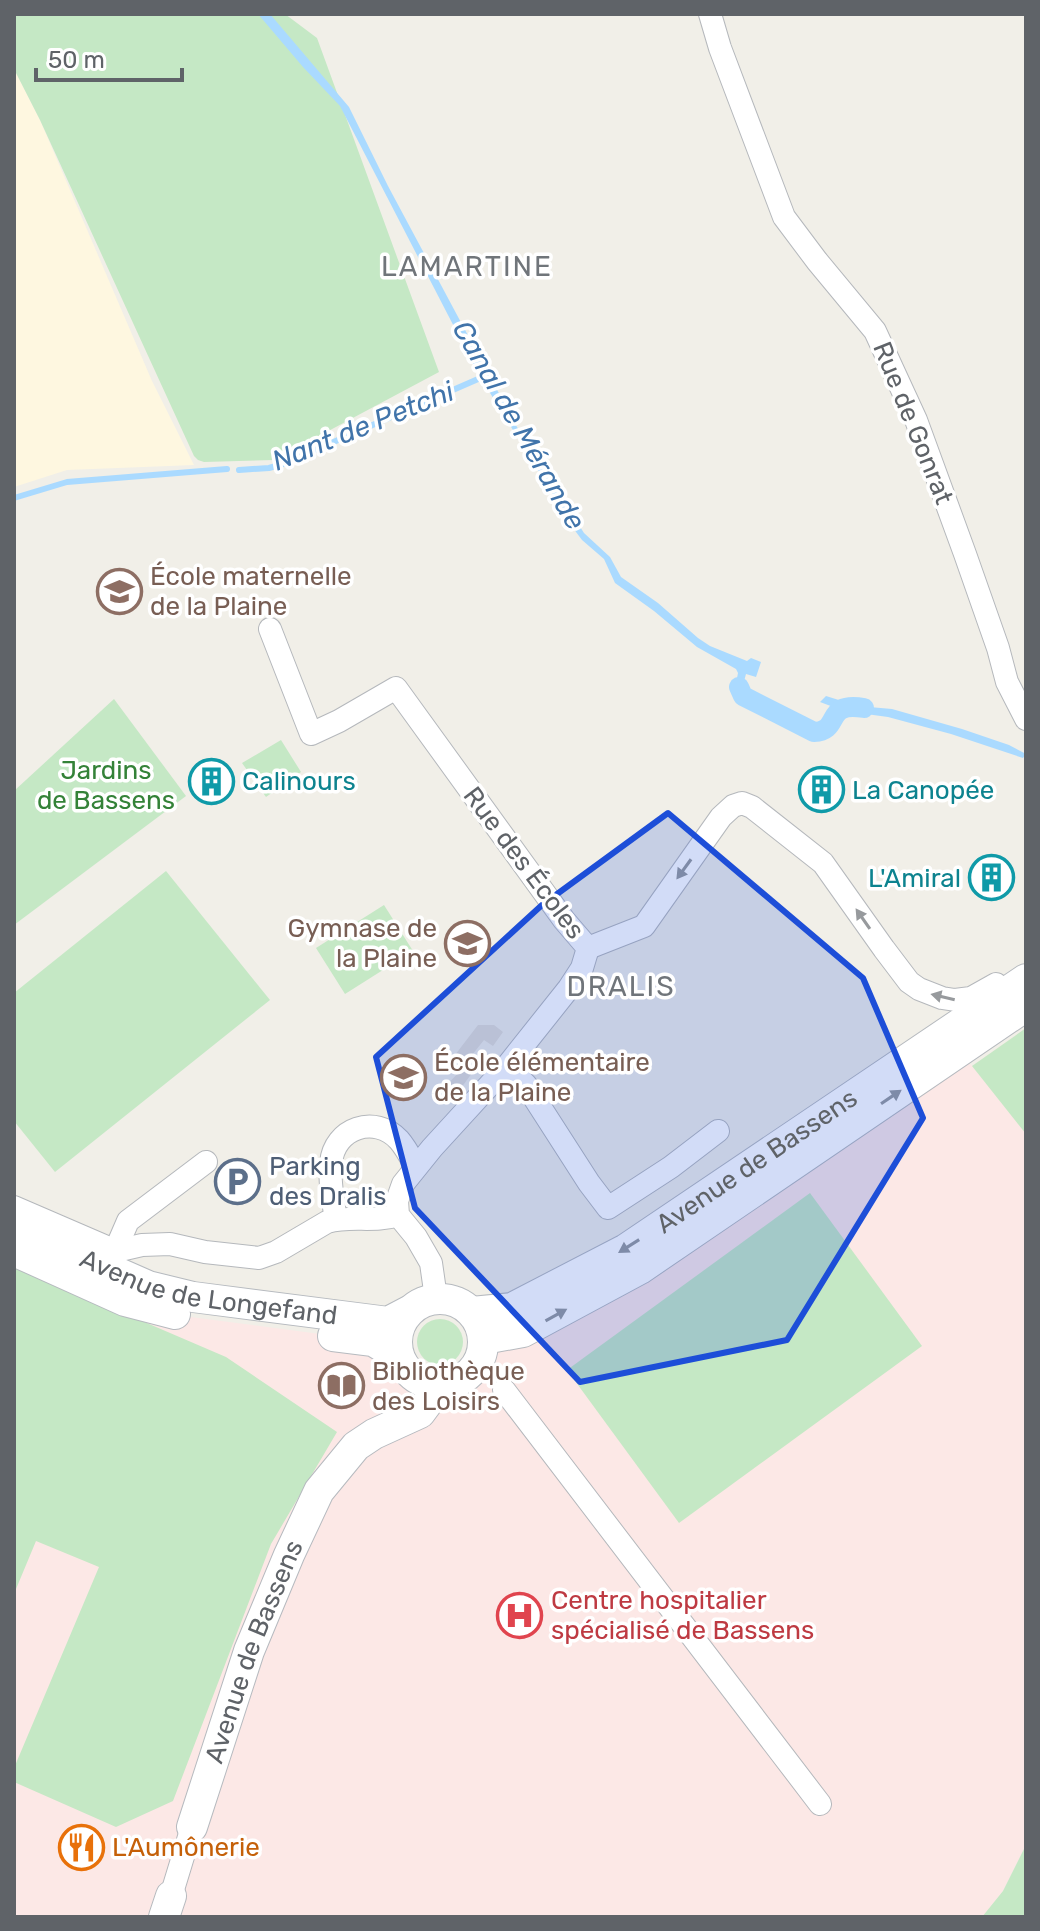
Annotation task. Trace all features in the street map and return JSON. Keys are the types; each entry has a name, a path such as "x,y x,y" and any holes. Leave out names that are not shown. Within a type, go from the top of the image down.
{"main road":[{"name":"Avenue de Bassens","path":"478,1326 626,1249 1026,979"},
{"name":"Avenue de Bassens","path":"478,1326 523,1332 640,1269 1026,1006"},
{"name":"Avenue de Longefand","path":"14,1227 148,1286 193,1297 388,1322 423,1305"},
{"name":"Avenue de Longefand","path":"14,1251 125,1301 183,1316 373,1341 405,1365"},
{"path":"449,1299 461,1304 478,1326 483,1351 479,1362 455,1383 440,1386 423,1382 405,1365 396,1344 402,1320 423,1305 449,1299"},
{"path":"399,1421 405,1365"},
{"name":"Avenue de Bassens","path":"192,1827 249,1651 319,1491 356,1446 399,1421 420,1413 440,1386"}],"street":[{"name":"Rue de Gonrat","path":"710,14 784,217 875,331 916,420 998,648 1007,682 1026,719"},
{"name":"Rue des Écoles","path":"270,629 311,734 396,688 564,920 588,948 582,968 569,988 507,1066 416,1167"},
{"path":"588,948 644,926 721,817 733,806 742,803 752,807 823,863 909,982 919,989 942,998 971,998 1026,964"},
{"name":"Avenue de Bassens","path":"507,1066 526,1085 608,1208 671,1167 718,1131"},
{"path":"336,1219 331,1162 337,1143 350,1131 363,1127 381,1128 398,1139 416,1167 403,1184 397,1201 398,1215 431,1263 423,1305"},
{"path":"115,1251 128,1221 206,1162"},
{"path":"14,1207 115,1251 142,1245 170,1244 205,1252 259,1258 336,1219 386,1220 398,1215"},
{"path":"504,1390 820,1804"},
{"name":"Avenue de Bassens","path":"168,1907 192,1827"}],"highlighted area":[{"path":"668,813 863,978 923,1118 787,1340 580,1382 415,1208 376,1057 542,905"}],"shaded area":[{"path":"14,69 40,120 152,381 194,465 67,470 14,487"},
{"path":"478,1025 494,1025 503,1032 493,1046 484,1040 472,1055 480,1062 449,1098 443,1089 461,1070 455,1055"},
{"name":"Centre hospitalier spécialisé de Bassens","path":"1026,1028 1026,1845 1003,1891 982,1917 14,1917 14,1251 183,1316 373,1341 423,1382 440,1386 455,1383 471,1373 483,1351 961,1054 972,1066"}],"green space":[{"path":"14,14 285,14 317,38 439,372 274,460 198,460 14,69"},
{"name":"Jardins de Bassens","path":"114,699 186,796 14,925 14,791"},
{"path":"281,740 301,772 266,797 242,763"},
{"path":"166,871 270,1000 55,1172 14,1121 14,993"},
{"path":"384,905 413,951 345,994 316,948"},
{"path":"1026,1028 1026,1134 972,1066"},
{"path":"810,1193 922,1346 679,1523 567,1370"},
{"path":"14,1266 226,1357 337,1432 271,1544 173,1801 116,1827 14,1782 14,1768 99,1567 36,1541 14,1588"},
{"path":"440,1319 456,1326 463,1342 456,1358 440,1365 424,1358 417,1342 424,1326"},
{"path":"1026,1845 1026,1917 982,1917 1003,1891"}],"water":[{"name":"Canal de Mérande","path":"258,14 270,14 349,107 517,427 584,533 610,557 621,577 658,603 698,638 747,661 751,658 761,662 756,677 746,674 742,689 743,693 763,702 762,705 740,698 735,688 736,669 697,647 615,583 604,559 576,532 479,375 340,106"},
{"path":"826,696 858,706 892,709 962,729 1026,754 1023,758 888,717 844,711 820,702"}],"waterway":[{"name":"Nant de Petchi","path":"239,470 283,464 485,376"},
{"name":"Nant de Petchi","path":"14,498 67,482 227,469"},
{"name":"Canal de Mérande","path":"739,687 743,696 814,732 828,727 843,709 864,708"}],"place":[{"name":"École maternelle de la Plaine","path":"119,591"},
{"name":"Calinours","path":"211,781"},
{"name":"La Canopée","path":"821,790"},
{"name":"L'Amiral","path":"992,878"},
{"name":"Gymnase de la Plaine","path":"468,943"},
{"name":"École élémentaire de la Plaine","path":"403,1077"},
{"name":"Parking des Dralis","path":"238,1181"},
{"name":"Bibliothèque des Loisirs","path":"341,1386"},
{"name":"Centre hospitalier spécialisé de Bassens","path":"520,1615"},
{"name":"L'Aumônerie","path":"81,1847"}],"district":[{"name":"LAMARTINE","path":"467,266"},
{"name":"DRALIS","path":"621,986"}]}
